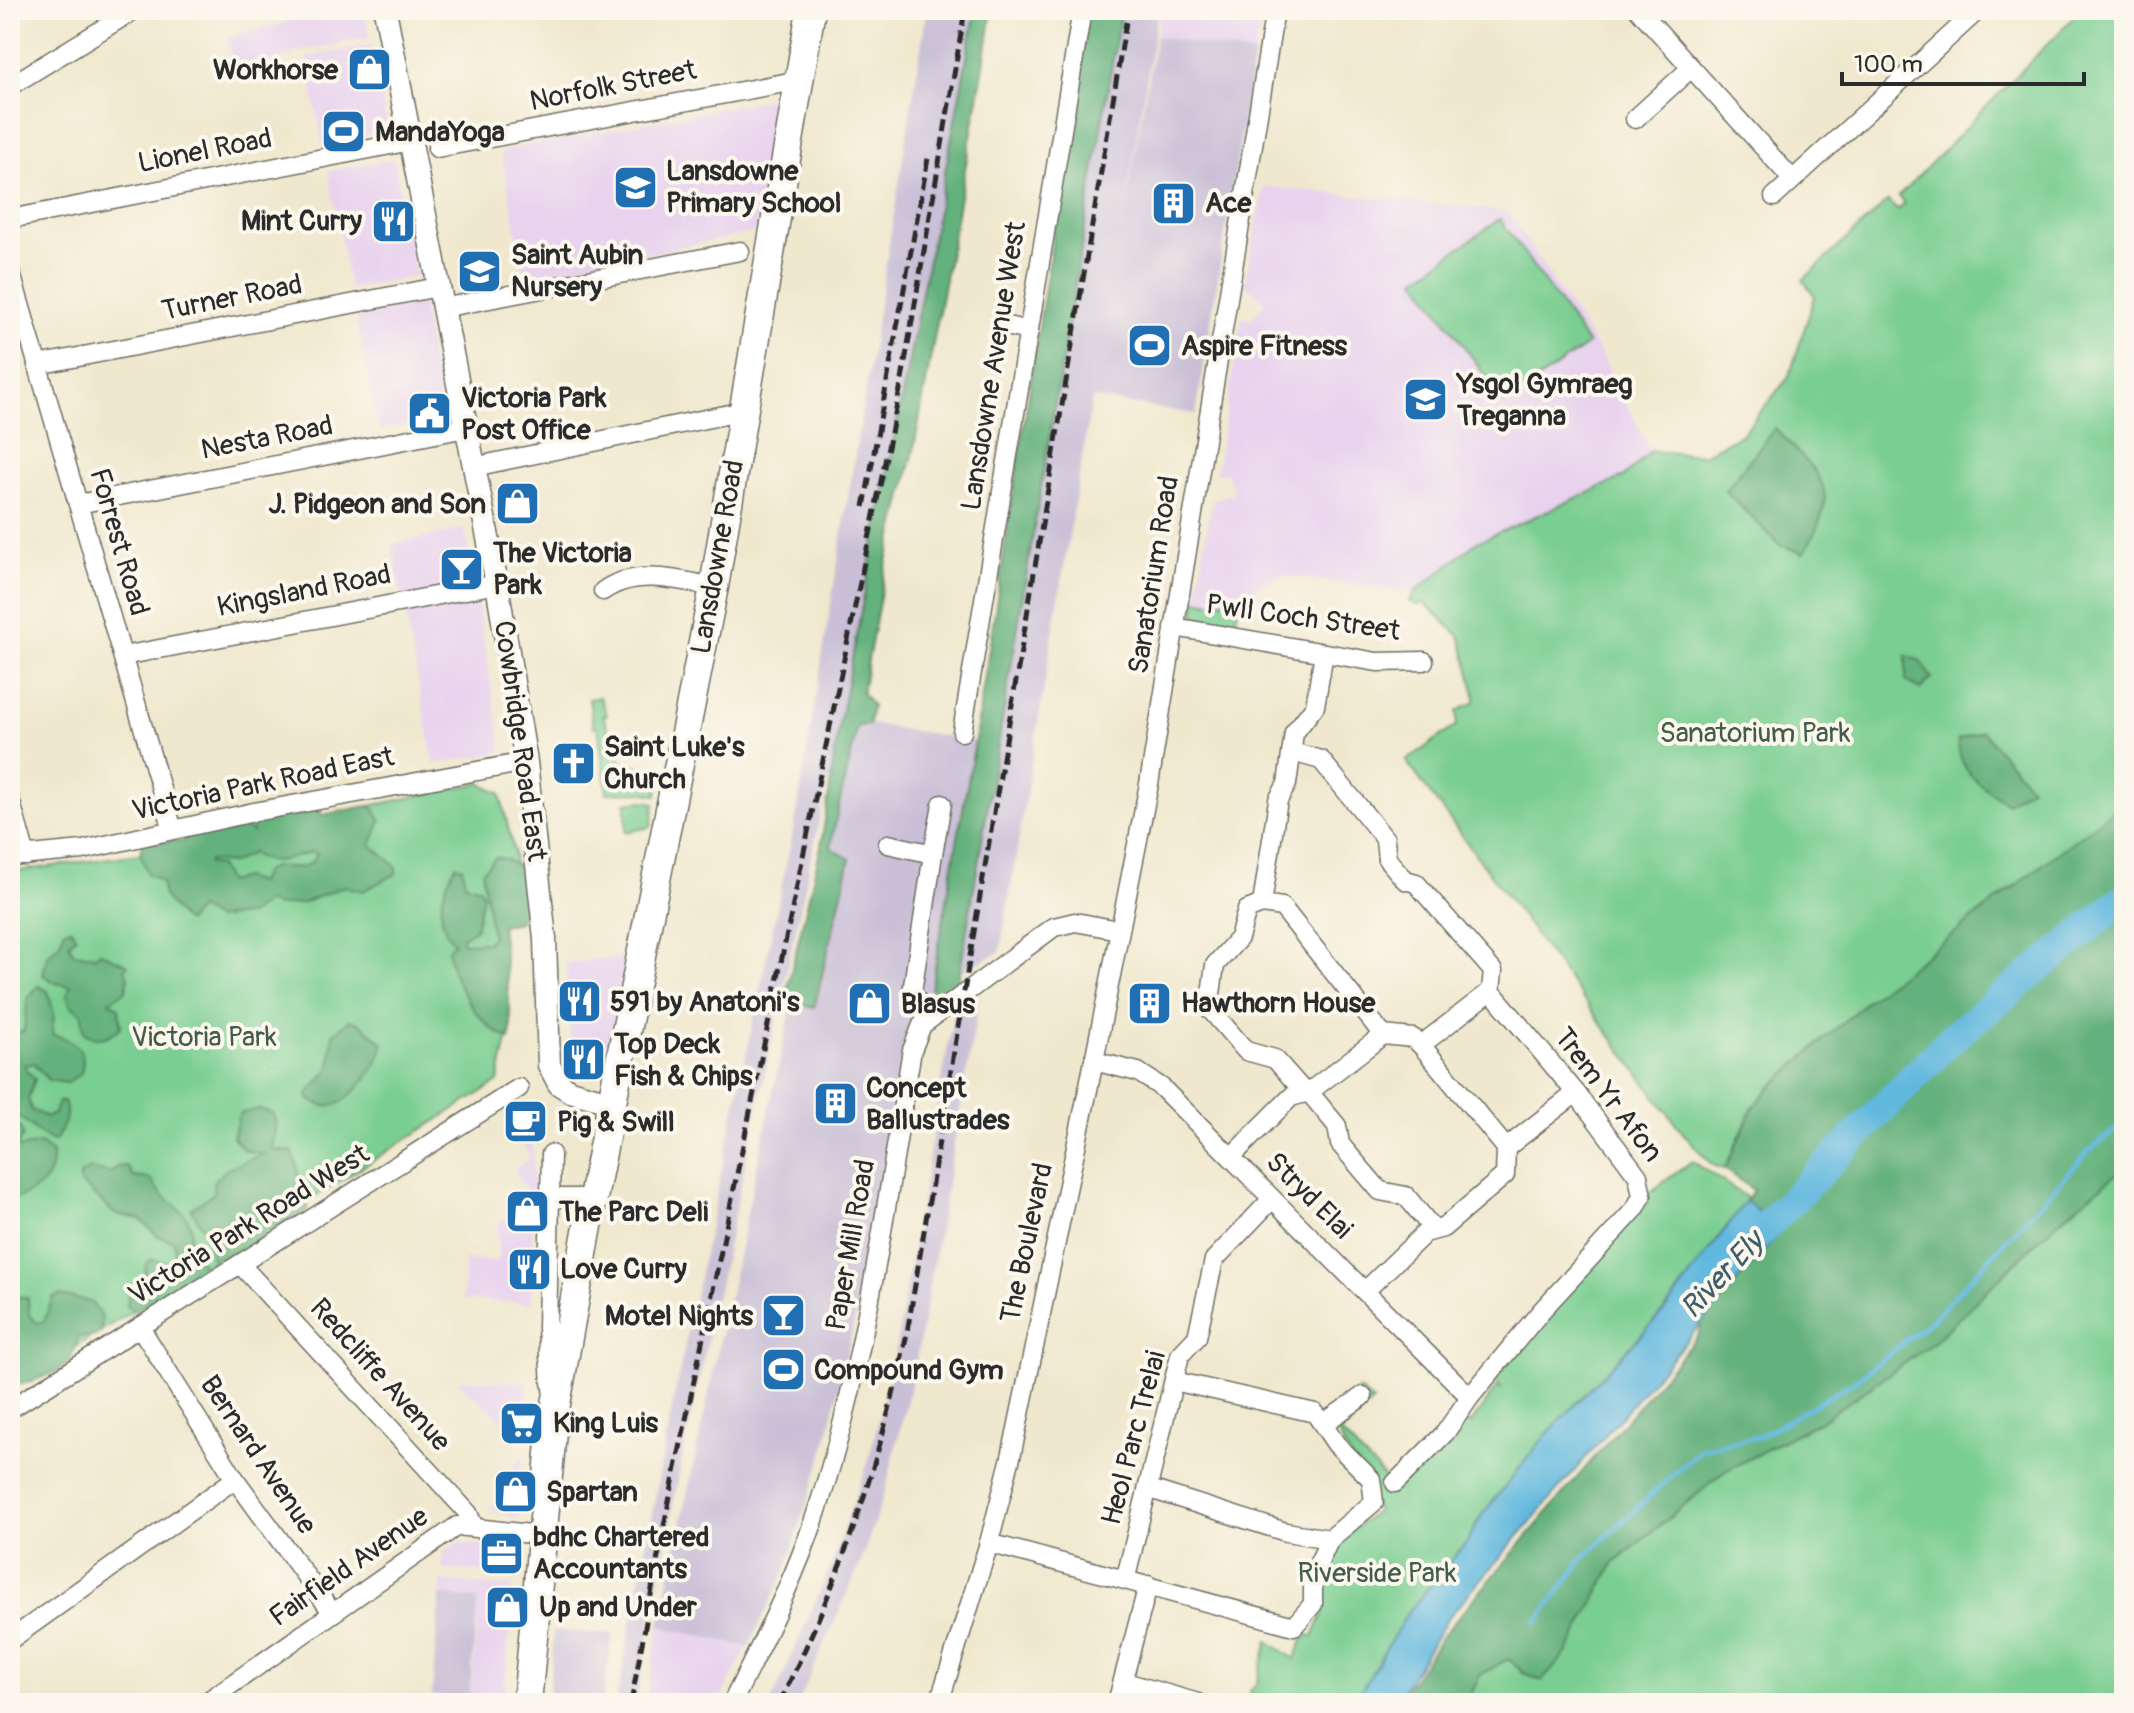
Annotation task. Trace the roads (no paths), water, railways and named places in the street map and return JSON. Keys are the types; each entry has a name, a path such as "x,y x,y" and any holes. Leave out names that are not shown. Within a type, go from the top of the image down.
{"main road":[{"name":"Lansdowne Road","path":"613,1103 714,587 811,10"},
{"path":"527,1703 540,1535 553,1421 613,1103"}],"street":[{"path":"10,86 102,18 134,10"},
{"name":"Cowbridge Road East","path":"385,10 497,584 526,762 545,939 549,1065 559,1084 570,1091 613,1103"},
{"name":"Lansdowne Avenue West","path":"962,732 962,672 1029,331 1082,10"},
{"name":"Sanatorium Road","path":"1119,930 1149,784 1275,10"},
{"path":"1639,10 1792,179"},
{"path":"1774,197 1978,10"},
{"path":"1635,119 1691,68"},
{"name":"Norfolk Street","path":"437,148 800,80"},
{"name":"Lionel Road","path":"10,219 411,141"},
{"name":"Turner Road","path":"37,365 440,297 740,251"},
{"name":"Forrest Road","path":"10,270 173,830"},
{"path":"1007,326 1029,331"},
{"path":"473,467 744,411"},
{"name":"Nesta Road","path":"78,504 466,428"},
{"path":"603,591 612,585 653,577 714,587"},
{"name":"Kingsland Road","path":"123,656 497,584"},
{"name":"Pwll Coch Street","path":"1174,627 1394,663 1424,661"},
{"path":"1262,904 1278,800 1287,784 1294,733 1315,706 1324,653"},
{"name":"Trem Yr Afon","path":"1292,752 1321,760 1373,821 1385,839 1387,859 1405,880 1416,883 1493,971 1491,991 1576,1093 1638,1176 1642,1196 1635,1209 1470,1397 1445,1433 1395,1483"},
{"name":"Victoria Park Road East","path":"18,856 83,850 526,762"},
{"path":"10,799 18,856"},
{"path":"942,804 912,992 927,1018 1054,927 1075,922 1119,930"},
{"path":"888,844 933,854"},
{"path":"1383,1035 1282,907 1262,904 1247,910 1239,938 1215,965 1209,1008 1246,1051 1275,1059 1306,1092 1337,1126 1340,1144 1380,1191 1406,1196 1433,1229"},
{"name":"The Boulevard","path":"939,1703 989,1543 1062,1223 1119,930"},
{"path":"1421,1045 1491,991"},
{"name":"Paper Mill Road","path":"732,1703 807,1538 841,1431 860,1353 912,1050 927,1018"},
{"path":"1231,1157 1291,1097 1306,1092 1383,1035 1413,1038 1421,1045 1506,1148 1505,1175 1443,1228 1425,1233 1365,1291"},
{"name":"Stryd Elai","path":"1094,1061 1129,1070 1153,1081 1470,1397"},
{"name":"Victoria Park Road West","path":"10,1409 519,1088"},
{"path":"1506,1148 1576,1093"},
{"path":"551,1154 547,1328 553,1421"},
{"path":"551,1198 593,1198"},
{"name":"Heol Parc Trelai","path":"1126,1577 1150,1489 1180,1355 1197,1337 1212,1269 1218,1255 1272,1199"},
{"name":"Redcliffe Avenue","path":"240,1264 468,1513 474,1527"},
{"name":"Bernard Avenue","path":"140,1327 235,1479 332,1612"},
{"path":"989,1543 1126,1577 1294,1626 1313,1604 1313,1575 1330,1539 1370,1508 1375,1494 1371,1479 1336,1444 1315,1413 1174,1381"},
{"path":"1324,1423 1363,1396"},
{"path":"10,1640 235,1479"},
{"path":"1150,1489 1286,1532 1330,1539"},
{"name":"Fairfield Avenue","path":"205,1703 457,1526 540,1535"},
{"path":"1117,1703 1125,1682 1148,1585"},
{"path":"1125,1682 1198,1703"}],"water":[{"path":"1746,1201 1781,1231 1447,1619 1395,1703 1354,1703 1408,1612 1467,1542 1483,1514 1546,1435 1664,1311"}],"waterway":[{"name":"River Ely","path":"1742,1251 1953,1037 2124,899"},
{"path":"1537,1622 1585,1556 1701,1449 1761,1436 1855,1381 1932,1320 2089,1151 2124,1123"}],"railway":[{"path":"631,1703 662,1535 902,380 965,10"},
{"path":"779,1703 821,1614 855,1522 884,1429 907,1333 1128,10"},
{"path":"864,507 929,153"}],"place":[{"name":"Workhorse","path":"369,70"},
{"name":"MandaYoga","path":"344,132"},
{"name":"Lansdowne Primary School","path":"635,187"},
{"name":"Ace","path":"1174,203"},
{"name":"Mint Curry","path":"393,221"},
{"name":"Saint Aubin Nursery","path":"480,271"},
{"name":"Aspire Fitness","path":"1150,346"},
{"name":"Ysgol Gymraeg Treganna","path":"1426,400"},
{"name":"Victoria Park Post Office","path":"430,414"},
{"name":"J. Pidgeon and Son","path":"517,504"},
{"name":"The Victoria Park","path":"462,569"},
{"name":"Saint Luke's Church","path":"573,763"},
{"name":"591 by Anatoni's","path":"579,1002"},
{"name":"Hawthorn House","path":"1150,1003"},
{"name":"Blasus","path":"870,1004"},
{"name":"Top Deck Fish & Chips","path":"583,1060"},
{"name":"Concept Ballustrades","path":"835,1104"},
{"name":"Pig & Swill","path":"526,1122"},
{"name":"The Parc Deli","path":"528,1212"},
{"name":"Love Curry","path":"529,1269"},
{"name":"Motel Nights","path":"784,1316"},
{"name":"Compound Gym","path":"783,1370"},
{"name":"King Luis","path":"522,1423"},
{"name":"Spartan","path":"515,1492"},
{"name":"bdhc Chartered Accountants","path":"502,1553"},
{"name":"Up and Under","path":"508,1607"}],"park label":[{"name":"Sanatorium Park","path":"1755,733"},
{"name":"Victoria Park","path":"204,1037"},
{"name":"Riverside Park","path":"1377,1573"}]}
